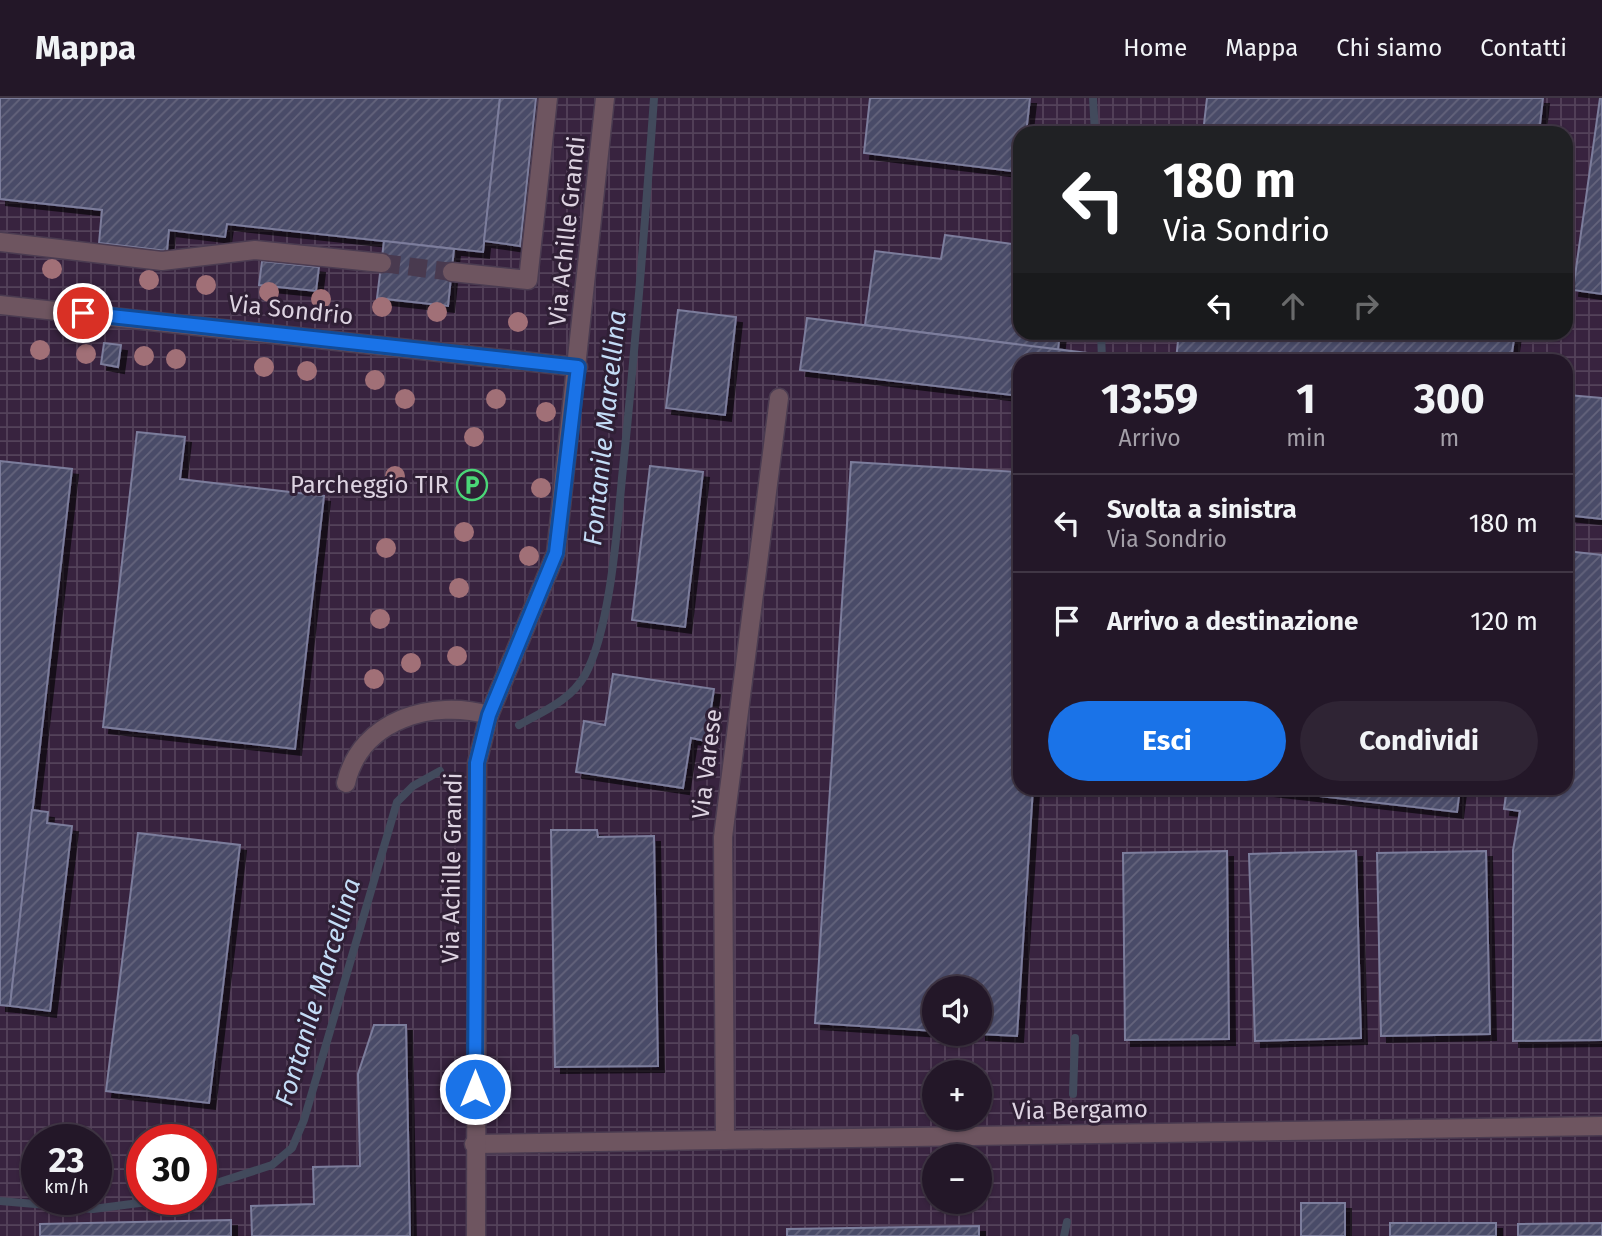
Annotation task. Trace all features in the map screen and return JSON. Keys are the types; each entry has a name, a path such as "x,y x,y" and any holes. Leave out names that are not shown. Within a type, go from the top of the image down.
{"street":[{"path":"452,272 528,280 548,98"},
{"name":"Via Achille Grandi","path":"476,1236 474,1144 477,763 489,715 556,553 606,98"},
{"path":"0,242 162,261 255,250 382,263"},
{"name":"Via Sondrio","path":"0,304 578,367"},
{"name":"Via Varese","path":"725,1140 723,837 779,398"},
{"path":"346,783 353,766 370,742 406,717 450,708 489,715"},
{"name":"Via Bergamo","path":"474,1144 1602,1126"}],"shaded area":[{"path":"0,98 1602,98 1602,1236 0,1236"}],"building":[{"path":"0,98 500,98 483,252 227,224 225,237 169,230 167,251 99,243 102,210 0,199"},
{"path":"500,98 536,98 520,246 484,241"},
{"path":"870,98 1030,98 1027,126 1013,126 1013,171 864,153"},
{"path":"1207,98 1543,98 1540,126 1204,126"},
{"path":"1602,98 1602,294 1573,290"},
{"path":"945,235 1013,244 1013,340 1059,340 1058,350 865,325 875,251 941,259"},
{"path":"384,241 454,249 448,306 377,298"},
{"path":"262,261 319,267 316,291 259,285"},
{"path":"678,310 736,317 725,415 666,408"},
{"path":"807,318 1095,354 1013,354 1013,395 800,370"},
{"path":"1178,340 1514,340 1512,354 1177,354"},
{"path":"104,343 121,345 118,367 101,364"},
{"path":"1573,395 1602,398 1602,519 1573,516"},
{"path":"137,432 185,437 180,479 324,496 295,749 103,727"},
{"path":"0,461 72,469 10,1006 0,1005"},
{"path":"851,462 1013,472 1013,795 1033,795 1017,1036 992,1035 992,976 922,976 922,1030 815,1023"},
{"path":"650,466 703,472 685,627 632,620"},
{"path":"1573,552 1602,555 1602,1040 1513,1041 1513,850 1520,811 1504,809 1506,795 1573,795"},
{"path":"613,674 714,689 706,741 691,738 683,788 576,772 584,721 605,725"},
{"path":"1310,795 1459,795 1457,812"},
{"path":"32,810 48,812 47,823 72,826 50,1011 10,1006"},
{"path":"551,830 597,830 598,837 654,836 658,1066 555,1067"},
{"path":"138,833 240,845 209,1103 106,1091"},
{"path":"1227,851 1229,1039 1125,1040 1123,853"},
{"path":"1356,851 1361,1038 1255,1041 1249,854"},
{"path":"1486,851 1490,1034 1381,1036 1377,853"},
{"path":"374,1025 406,1025 410,1236 252,1236 251,1206 314,1204 313,1167 360,1166 358,1074"},
{"path":"1301,1203 1345,1203 1345,1236 1301,1236"},
{"path":"231,1220 231,1236 40,1236 40,1224"},
{"path":"1390,1223 1496,1223 1496,1236 1390,1236"},
{"path":"1602,1223 1602,1236 1518,1236 1518,1224"},
{"path":"979,1226 979,1236 787,1236 787,1229"}],"waterway":[{"name":"Fontanile Marcellina","path":"519,725 556,704 579,684 594,656 601,633 615,551 654,98"},
{"path":"1093,98 1095,126"},
{"path":"1101,340 1102,354"},
{"name":"Fontanile Marcellina","path":"217,1183 272,1165 292,1148 304,1120 397,802 413,786 440,771"},
{"path":"1073,1094 1075,1038"},
{"name":"Fontanile Marcellina","path":"0,1201 93,1209 126,1205"},
{"path":"1064,1236 1067,1222"}],"tunnel":[{"path":"382,263 452,272"}],"place":[{"name":"Parcheggio TIR","path":"472,485"}],"route":[{"path":"83,313 578,367 556,553 489,715 477,763 475,1089"}]}
